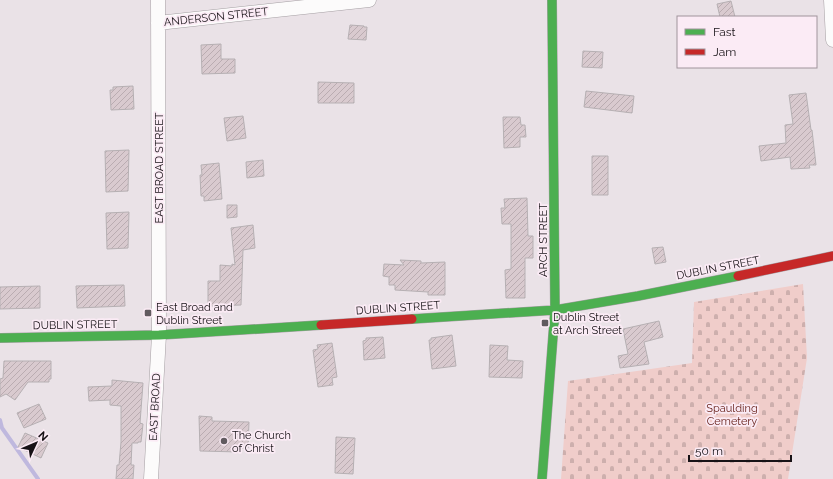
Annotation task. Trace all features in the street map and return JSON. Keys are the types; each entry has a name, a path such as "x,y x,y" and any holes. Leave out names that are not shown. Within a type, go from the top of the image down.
{"street":[{"name":"EAST BROAD STREET","path":"158,0 159,336"},
{"name":"ANDERSON STREET","path":"158,24 369,0"},
{"name":"ARCH STREET","path":"542,479 555,310 552,0"},
{"path":"831,0 833,40"},
{"name":"DUBLIN STREET","path":"0,338 159,336 555,310 638,296 833,256"},
{"name":"EAST BROAD","path":"152,479 159,336"}],"green space":[{"name":"Spaulding Cemetery","path":"803,284 807,358 788,479 561,479 568,381 692,363 694,302"}],"building":[{"path":"731,1 735,16 720,16 717,4"},
{"path":"350,25 367,27 366,40 348,39"},
{"path":"221,44 221,59 235,59 235,73 202,74 201,45"},
{"path":"583,51 603,52 602,68 582,67"},
{"path":"318,82 354,83 354,103 318,103"},
{"path":"133,86 134,109 111,110 110,90 113,90 113,87"},
{"path":"586,91 634,96 632,113 584,107"},
{"path":"806,93 816,165 809,165 810,168 791,169 790,157 761,161 759,146 786,143 785,125 793,124 789,95"},
{"path":"243,116 246,138 227,141 224,118"},
{"path":"503,117 520,117 521,125 525,125 526,137 520,137 520,147 504,148"},
{"path":"129,150 128,191 106,192 105,151"},
{"path":"592,156 608,156 608,195 592,195"},
{"path":"263,160 264,176 247,178 246,162"},
{"path":"219,163 222,199 204,201 204,196 201,196 201,165"},
{"path":"527,198 528,236 533,236 533,258 525,258 525,298 506,298 505,270 511,269 511,224 502,224 501,208 505,208 504,199"},
{"path":"227,205 237,205 237,217 227,218"},
{"path":"129,212 128,248 107,249 106,213"},
{"path":"253,225 255,248 243,250 241,305 208,306 208,281 220,281 220,265 235,265 231,228"},
{"path":"663,247 666,262 655,264 652,248"},
{"path":"400,260 421,261 421,263 445,262 445,295 428,295 428,292 395,290 395,285 389,285 389,277 383,276 384,264 404,265"},
{"path":"124,285 125,306 77,308 76,286"},
{"path":"40,286 40,308 0,309 0,287"},
{"path":"659,321 663,337 644,342 649,364 620,368 618,356 628,354 623,329"},
{"path":"452,335 456,366 432,369 429,340 431,340 431,338"},
{"path":"383,337 385,358 364,360 363,341 366,340 366,338"},
{"path":"332,343 337,377 332,378 333,385 318,387 313,350 318,349 317,345"},
{"path":"490,345 508,346 507,360 523,361 522,378 489,377"},
{"path":"4,361 51,361 51,379 49,379 49,382 28,382 15,400 6,394 0,397 0,379 3,378"},
{"path":"112,380 143,383 140,423 143,424 141,442 132,443 131,465 134,465 133,479 116,479 121,442 121,406 110,405 110,400 89,401 88,387 112,386"},
{"path":"39,404 46,419 24,428 17,413"},
{"name":"The Church of Christ","path":"199,416 212,417 212,421 249,422 248,448 240,448 240,452 200,451"},
{"path":"25,433 48,443 41,458 18,447"},
{"path":"336,437 355,438 353,474 335,473"}],"waterway":[{"path":"0,420 2,428 38,479"}],"traffic: fast":[{"path":"542,479 555,310 552,0"},
{"path":"412,319 555,310 638,296 738,276"},
{"path":"0,338 159,335 321,325"}],"traffic: jam":[{"path":"738,276 833,256"},
{"path":"321,325 412,319"}],"place":[{"name":"East Broad and Dublin Street","path":"148,313"},
{"name":"Dublin Street at Arch Street","path":"545,323"},
{"name":"The Church of Christ","path":"224,441"}]}
